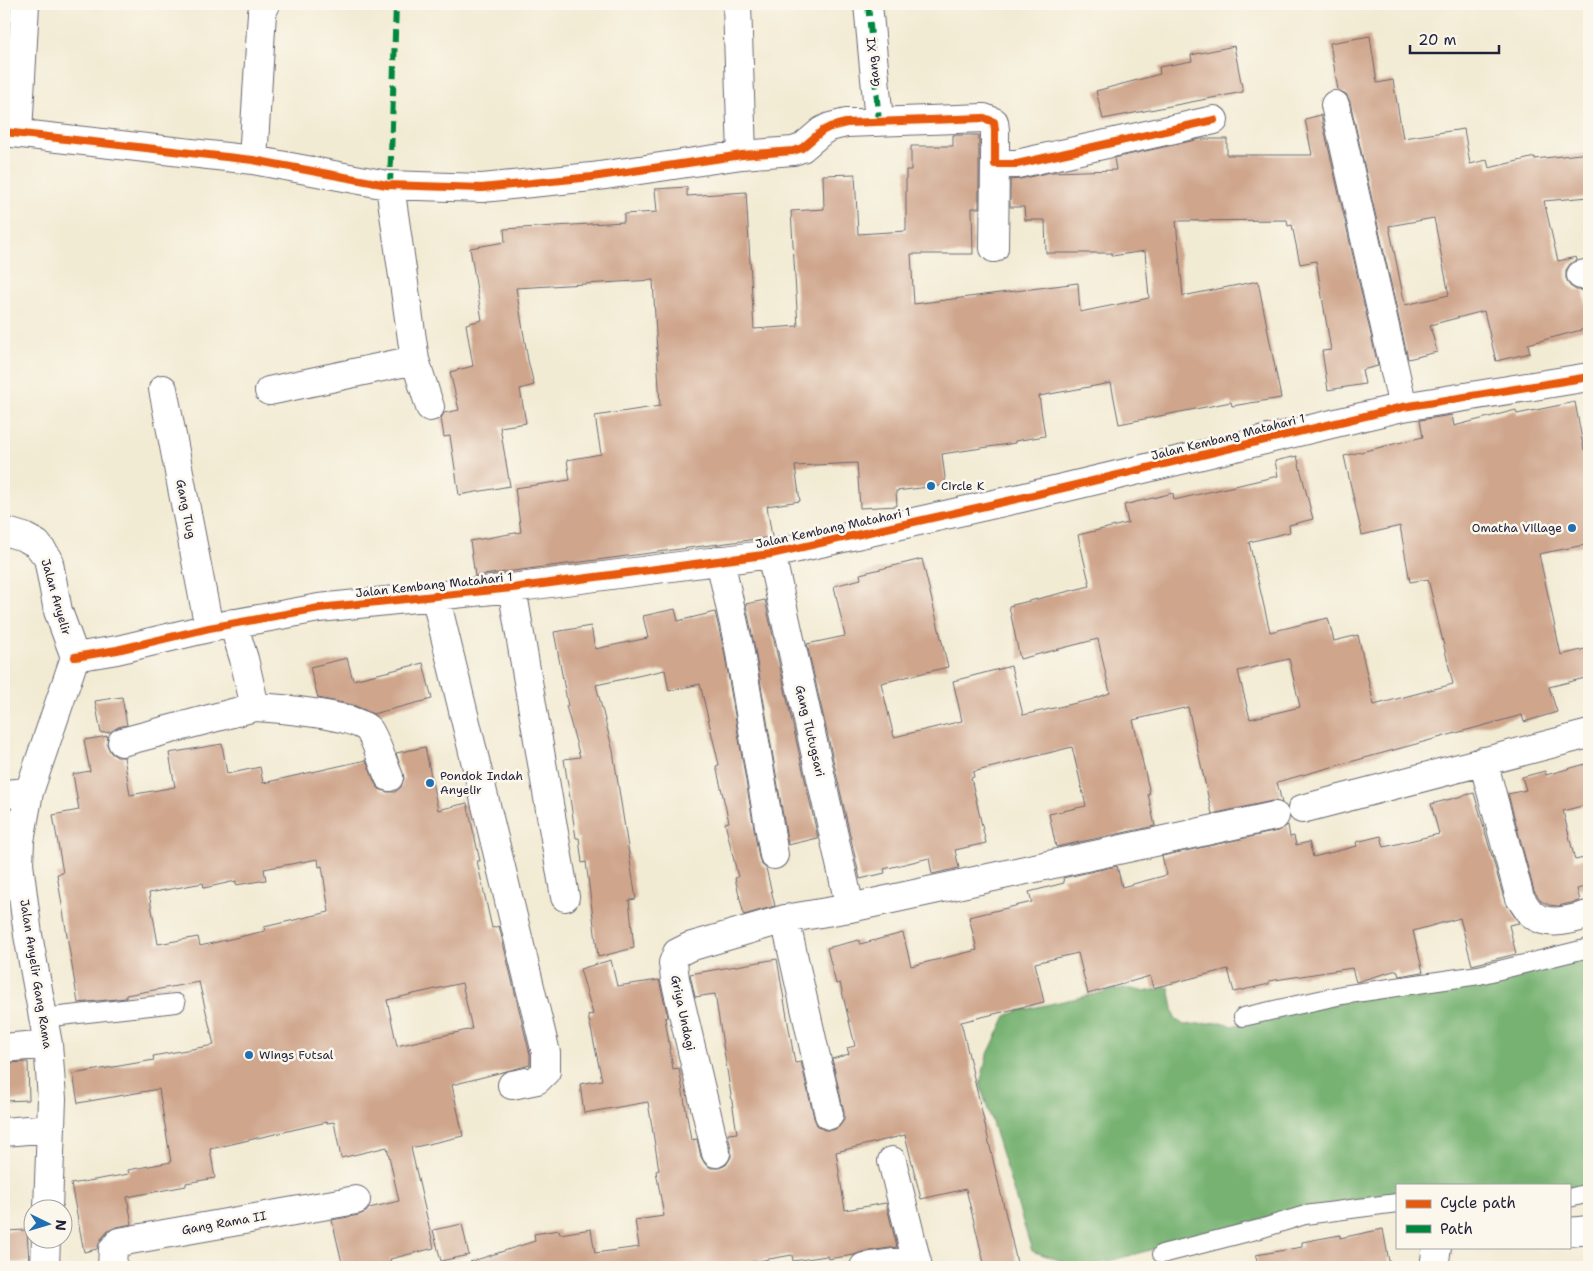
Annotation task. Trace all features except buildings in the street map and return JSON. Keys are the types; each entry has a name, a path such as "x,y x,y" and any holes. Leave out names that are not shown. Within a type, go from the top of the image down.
{"street":[{"path":"25,4 11,132 253,160 390,186 482,188 592,177 742,155 792,151 802,148 822,131 846,123 984,118 994,122 996,130 994,248"},
{"path":"253,160 262,13 266,4"},
{"path":"737,4 742,155"},
{"name":"Gang XI","path":"868,4 879,121"},
{"path":"1335,105 1403,407"},
{"path":"996,164 1017,164 1214,120"},
{"path":"390,186 415,360 430,407"},
{"path":"269,391 415,360"},
{"name":"Jalan Kembang Matahari 1","path":"75,657 117,650 221,626 319,608 512,588 771,554 1022,498 1403,407 1589,377"},
{"name":"Gang Tlug","path":"163,389 221,626 244,659 255,707"},
{"name":"Jalan Anyelir","path":"4,531 24,537 37,544 48,558 58,611 75,657"},
{"name":"Gang Tlutugsari","path":"771,554 850,908"},
{"path":"720,560 739,647 774,855"},
{"path":"512,588 565,897"},
{"path":"435,596 546,1053 546,1071 537,1080 512,1085"},
{"name":"Jalan Anyelir Gang Rama","path":"48,1198 52,1099 45,1031 28,935 12,864 20,841 16,793 75,657"},
{"path":"122,742 255,707 351,719 369,729 389,777"},
{"path":"1302,809 1589,734"},
{"path":"1483,761 1520,898 1532,915 1547,921 1559,922 1589,915"},
{"name":"Griya Undagi","path":"716,1153 675,979 673,963 677,953 689,947 785,920 850,908 1275,816"},
{"path":"785,920 829,1115"},
{"path":"4,1048 45,1031"},
{"path":"4,1132 51,1128"},
{"path":"864,1267 893,1263 918,1265 892,1161"},
{"name":"Gang Rama II","path":"112,1267 113,1249 119,1242 356,1200"},
{"path":"1570,1232 1589,1230"},
{"path":"45,1267 46,1248"},
{"path":"1437,1248 1437,1267"}],"lane":[{"path":"1243,1017 1342,995 1479,975 1589,948"},
{"path":"45,1031 176,1003"},
{"path":"1570,1198 1589,1193"},
{"path":"1162,1254 1305,1215 1396,1203"}],"green space":[{"path":"1589,956 1589,1186 1570,1191 1570,1184 1396,1184 1396,1198 1265,1219 1087,1267 1079,1267 1032,1251 980,1084 987,1056 1006,1016 1018,1011 1123,988 1148,991 1169,987 1175,1019 1184,1025 1221,1022 1232,1026 1295,1010 1443,985 1524,974"}],"marked path":[{"path":"390,186 396,4"},
{"path":"868,4 879,121"}],"cycle path":[{"path":"4,132 253,160 387,185 482,188 592,177 742,155 793,151 802,148 822,131 846,123 984,118 994,122 995,164 1017,164 1214,120"},
{"path":"75,657 117,650 209,628 319,608 512,588 771,554 1021,498 1403,407 1589,377"}],"place":[{"name":"Circle K","path":"931,486"},
{"name":"Omatha Village","path":"1572,528"},
{"name":"Pondok Indah Anyelir","path":"430,783"},
{"name":"Wings Futsal","path":"249,1055"}]}
